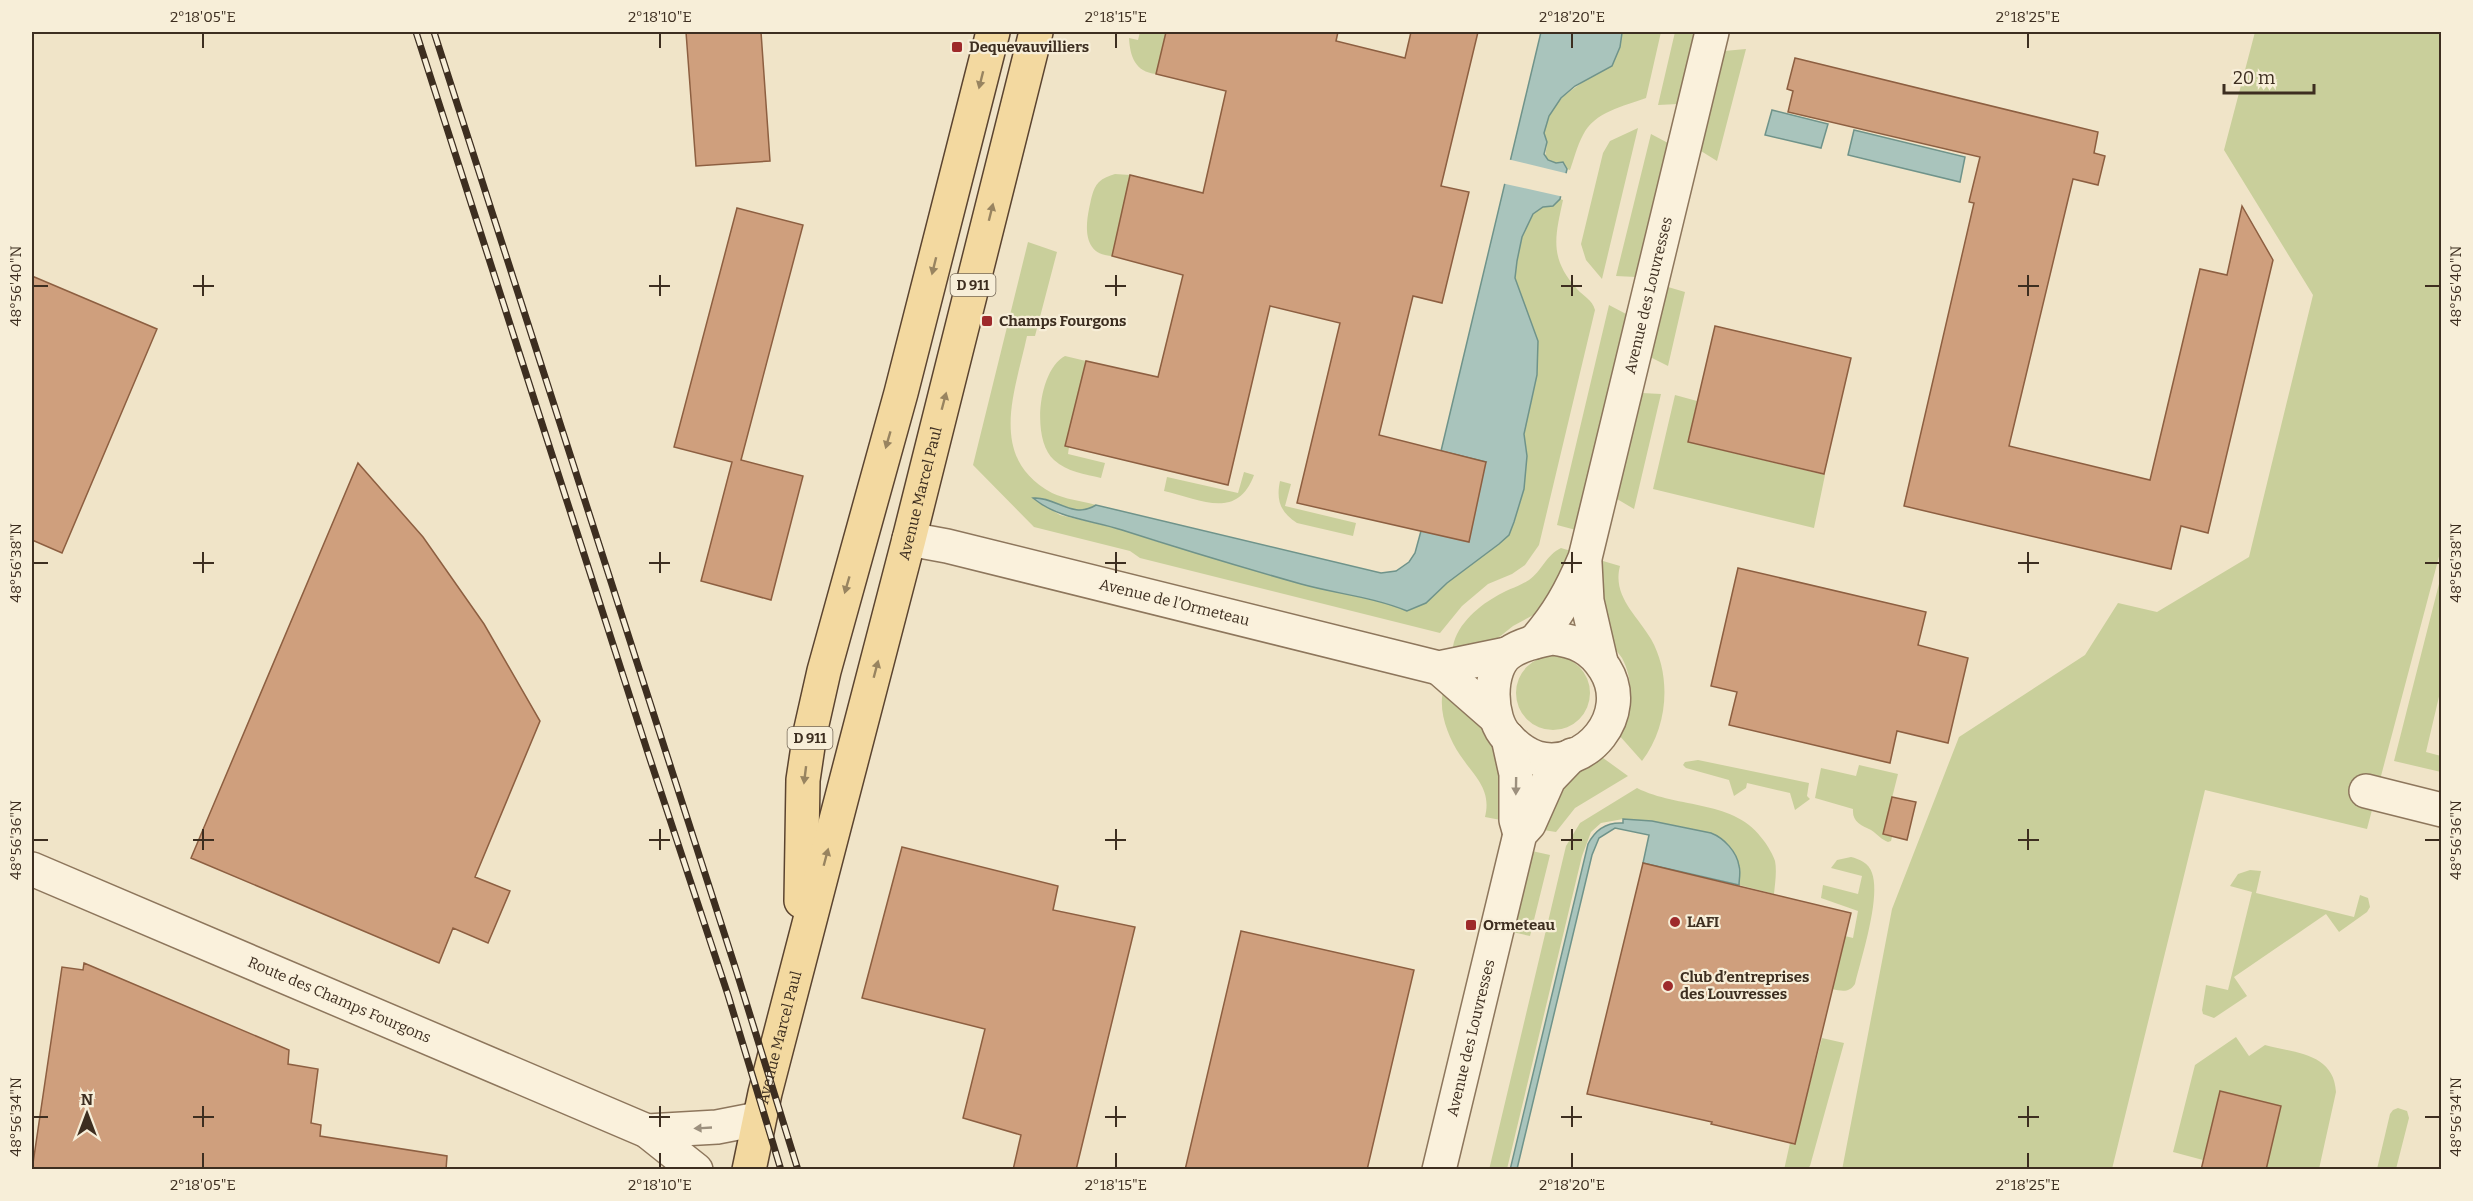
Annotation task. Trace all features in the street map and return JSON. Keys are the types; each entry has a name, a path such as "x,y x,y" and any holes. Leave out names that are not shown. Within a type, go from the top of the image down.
{"main road":[{"name":"Avenue Marcel Paul","path":"800,954 803,780 810,733 839,610 901,393 993,32"},
{"name":"Avenue Marcel Paul","path":"749,1170 758,1119 909,539 1036,32"},
{"path":"863,528 909,539"},
{"name":"Avenue Marcel Paul","path":"740,1170 758,1119"}],"street":[{"name":"Avenue des Louvresses","path":"1520,648 1555,618 1571,591 1585,558 1712,32"},
{"name":"Avenue de l'Ormeteau","path":"909,539 1439,668 1520,648"},
{"name":"Avenue des Louvresses","path":"1585,558 1587,601 1601,662"},
{"path":"1552,638 1571,640 1588,649 1601,662 1610,677 1614,693 1613,711 1607,727 1596,741 1572,755 1555,759 1537,758 1521,750 1502,728 1492,699 1496,680 1520,648 1552,638"},
{"name":"Avenue de l'Ormeteau","path":"1439,668 1502,728"},
{"name":"Avenue des Louvresses","path":"1502,728 1516,774 1516,820 1520,834"},
{"name":"Avenue des Louvresses","path":"1439,1170 1520,834 1529,824 1549,779 1572,755"},
{"path":"2366,791 2442,810"},
{"name":"Route des Champs Fourgons","path":"32,869 647,1131 696,1170"},
{"name":"Route des Champs Fourgons","path":"647,1131 717,1127 758,1119"}],"green space":[{"path":"1140,32 1166,32 1156,74 1143,70 1132,57 1129,38 1138,40"},
{"path":"1621,32 1661,32 1646,98 1619,107 1594,121 1581,139 1570,170 1563,163 1547,160 1547,142 1544,134 1547,118 1556,104 1609,61 1618,48"},
{"path":"1675,32 1695,32 1678,104 1658,105"},
{"path":"2255,32 2441,32 2441,549 2367,829 2205,790 2112,1169 1842,1170 1892,909 1959,737 2085,655 2118,603 2157,612 2249,557 2313,295 2224,150"},
{"path":"1746,49 1717,161 1701,151 1724,51"},
{"path":"1638,128 1602,279 1586,260 1581,244 1603,153 1610,141"},
{"path":"1651,134 1668,143 1636,277 1616,276"},
{"path":"1115,174 1130,175 1112,256 1103,255 1091,246 1088,240 1087,225 1095,188 1102,179"},
{"path":"1560,199 1563,200 1556,247 1558,257 1568,278 1590,301 1595,310 1539,545 1525,565 1512,574 1488,584 1462,606 1440,633 1140,558 1130,551 1034,527 973,465 1028,242 1057,252 1035,336 1027,336 1012,401 1012,443 1019,462 1032,479 1052,493 1096,505 1079,510 1041,498 1034,499 1060,515 1120,529 1155,541 1388,603 1407,611 1426,603 1447,583 1499,544 1527,456 1524,434 1537,375 1538,341 1515,278 1516,261 1522,237 1533,214 1543,207 1553,206"},
{"path":"1668,287 1685,292 1668,366 1650,357"},
{"path":"1609,305 1628,315 1576,530 1557,525"},
{"path":"1065,356 1086,361 1065,446 1069,447 1068,454 1105,463 1101,478 1076,472 1059,464 1047,450 1042,437 1040,422 1044,390 1049,375"},
{"path":"1642,393 1661,394 1634,509 1617,499"},
{"path":"1675,395 1697,401 1688,442 1825,475 1814,528 1653,489"},
{"path":"1244,472 1254,475 1247,489 1238,498 1228,502 1204,502 1164,491 1167,477 1238,493"},
{"path":"1280,481 1291,484 1285,506 1356,523 1353,536 1297,523 1291,519 1283,510 1279,500"},
{"path":"1561,548 1571,551 1559,591 1539,612 1513,626 1493,642 1453,653 1456,636 1473,613 1495,597 1529,580"},
{"path":"1603,561 1620,566 1618,577 1623,596 1651,639 1662,669 1664,701 1662,717 1651,748 1642,761 1618,734 1629,707 1630,687 1622,658 1607,638 1602,625 1600,585"},
{"path":"2441,576 2441,688 2426,752 2441,756 2441,772 2394,761"},
{"path":"1546,656 1560,656 1574,662 1584,672 1590,686 1590,700 1584,714 1574,724 1560,730 1546,730 1532,724 1522,714 1516,700 1516,686 1522,672 1532,662"},
{"path":"1444,688 1459,696 1502,755 1506,821 1485,817 1487,807 1484,791 1460,755 1445,723 1442,705"},
{"path":"1599,755 1628,776 1575,808 1556,832 1537,829 1553,788"},
{"path":"1698,760 1809,783 1807,796 1810,799 1795,810 1790,793 1747,783 1746,788 1734,796 1729,780 1686,768 1683,765 1685,762"},
{"path":"1859,765 1898,774 1883,834 1892,837 1891,841 1886,841 1858,822 1854,817 1853,809 1815,798 1821,768 1856,776"},
{"path":"1637,788 1653,795 1722,811 1752,828 1766,843 1775,861 1774,894 1739,885 1739,865 1711,833 1652,821 1623,819 1601,823 1591,832 1582,856 1507,1169 1489,1170 1566,846 1580,823"},
{"path":"1532,851 1550,855 1530,936 1512,932"},
{"path":"1851,857 1863,862 1871,870 1874,897 1855,984 1850,989 1842,991 1832,989 1845,936 1853,938 1858,911 1821,898 1823,885 1858,894 1862,876 1831,868 1837,860"},
{"path":"2250,870 2261,871 2256,893 2354,917 2360,895 2368,898 2370,907 2367,912 2339,932 2326,914 2234,977 2247,996 2214,1018 2203,1014 2202,1010 2206,985 2228,990 2252,892 2230,886 2238,874"},
{"path":"2236,1037 2249,1056 2265,1045 2311,1057 2328,1069 2334,1079 2336,1092 2319,1169 2278,1170 2266,1167 2281,1106 2220,1091 2203,1160 2173,1152 2195,1065"},
{"path":"1822,1038 1844,1043 1810,1166 1807,1169 1784,1170 1790,1143 1794,1145"},
{"path":"2398,1108 2407,1111 2409,1118 2396,1169 2377,1169 2390,1114"}],"water":[{"path":"1541,32 1622,33 1620,47 1612,66 1575,86 1561,98 1549,116 1544,133 1547,142 1544,154 1548,160 1556,163 1563,162 1567,169 1560,199 1553,206 1543,207 1533,214 1522,237 1517,261 1515,278 1538,341 1537,375 1524,434 1527,456 1524,489 1509,535 1447,583 1426,603 1407,611 1381,602 1301,584 1064,515 1033,498 1049,500 1080,510 1096,505 1381,573 1396,571 1409,562 1415,553 1421,531 1486,462 1441,451"},
{"path":"1772,110 1828,124 1821,148 1765,135"},
{"path":"1854,130 1965,157 1960,182 1848,155"},
{"path":"1623,819 1652,821 1716,835 1729,846 1736,856 1740,870 1739,885 1643,863 1649,835 1615,828 1599,838 1592,855 1517,1169 1510,1170 1588,844 1602,828 1623,823"}],"pier":[{"path":"1507,159 1569,174 1564,197 1501,183"}],"building":[{"path":"686,32 761,32 770,161 696,166"},
{"path":"1166,32 1338,32 1336,41 1405,58 1411,32 1478,32 1441,186 1469,192 1442,303 1413,296 1379,435 1486,462 1469,542 1297,503 1340,323 1270,306 1228,485 1065,446 1086,361 1158,377 1183,275 1112,256 1130,175 1203,193 1226,91 1156,74"},
{"path":"1795,58 2098,132 2094,153 2105,156 2098,185 2073,179 2009,446 2150,480 2200,269 2227,275 2242,206 2273,260 2208,533 2181,526 2171,569 1904,506 1974,203 1969,202 1980,157 1788,112 1793,91 1787,89"},
{"path":"737,208 803,225 741,460 803,476 771,600 701,581 732,462 674,447"},
{"path":"32,276 157,329 62,553 32,540"},
{"path":"1715,326 1851,358 1824,474 1688,442"},
{"path":"358,463 423,537 484,624 540,721 475,877 510,891 488,943 453,928 439,963 191,858"},
{"path":"1738,568 1926,612 1918,645 1968,658 1948,743 1897,731 1890,763 1729,725 1737,692 1711,686"},
{"path":"1892,797 1916,802 1907,840 1883,834"},
{"path":"902,847 1058,886 1053,910 1135,927 1076,1170 1013,1170 1021,1135 963,1118 985,1029 862,998"},
{"path":"1643,863 1851,913 1795,1144 1711,1124 1712,1122 1587,1094"},
{"path":"1241,931 1414,970 1367,1170 1185,1170"},
{"path":"84,963 289,1050 288,1064 318,1069 311,1123 321,1125 320,1136 447,1156 446,1170 32,1170 62,967 83,970"},
{"path":"2220,1091 2281,1106 2266,1170 2201,1170"}],"railway":[{"path":"416,32 728,995 781,1170"},
{"path":"434,32 737,973 798,1170"}],"place":[{"name":"Dequevauvilliers","path":"957,47"},
{"name":"Champs Fourgons","path":"987,321"},
{"name":"LAFI","path":"1675,922"},
{"name":"Ormeteau","path":"1471,925"},
{"name":"Club d’entreprises des Louvresses","path":"1668,986"}]}
